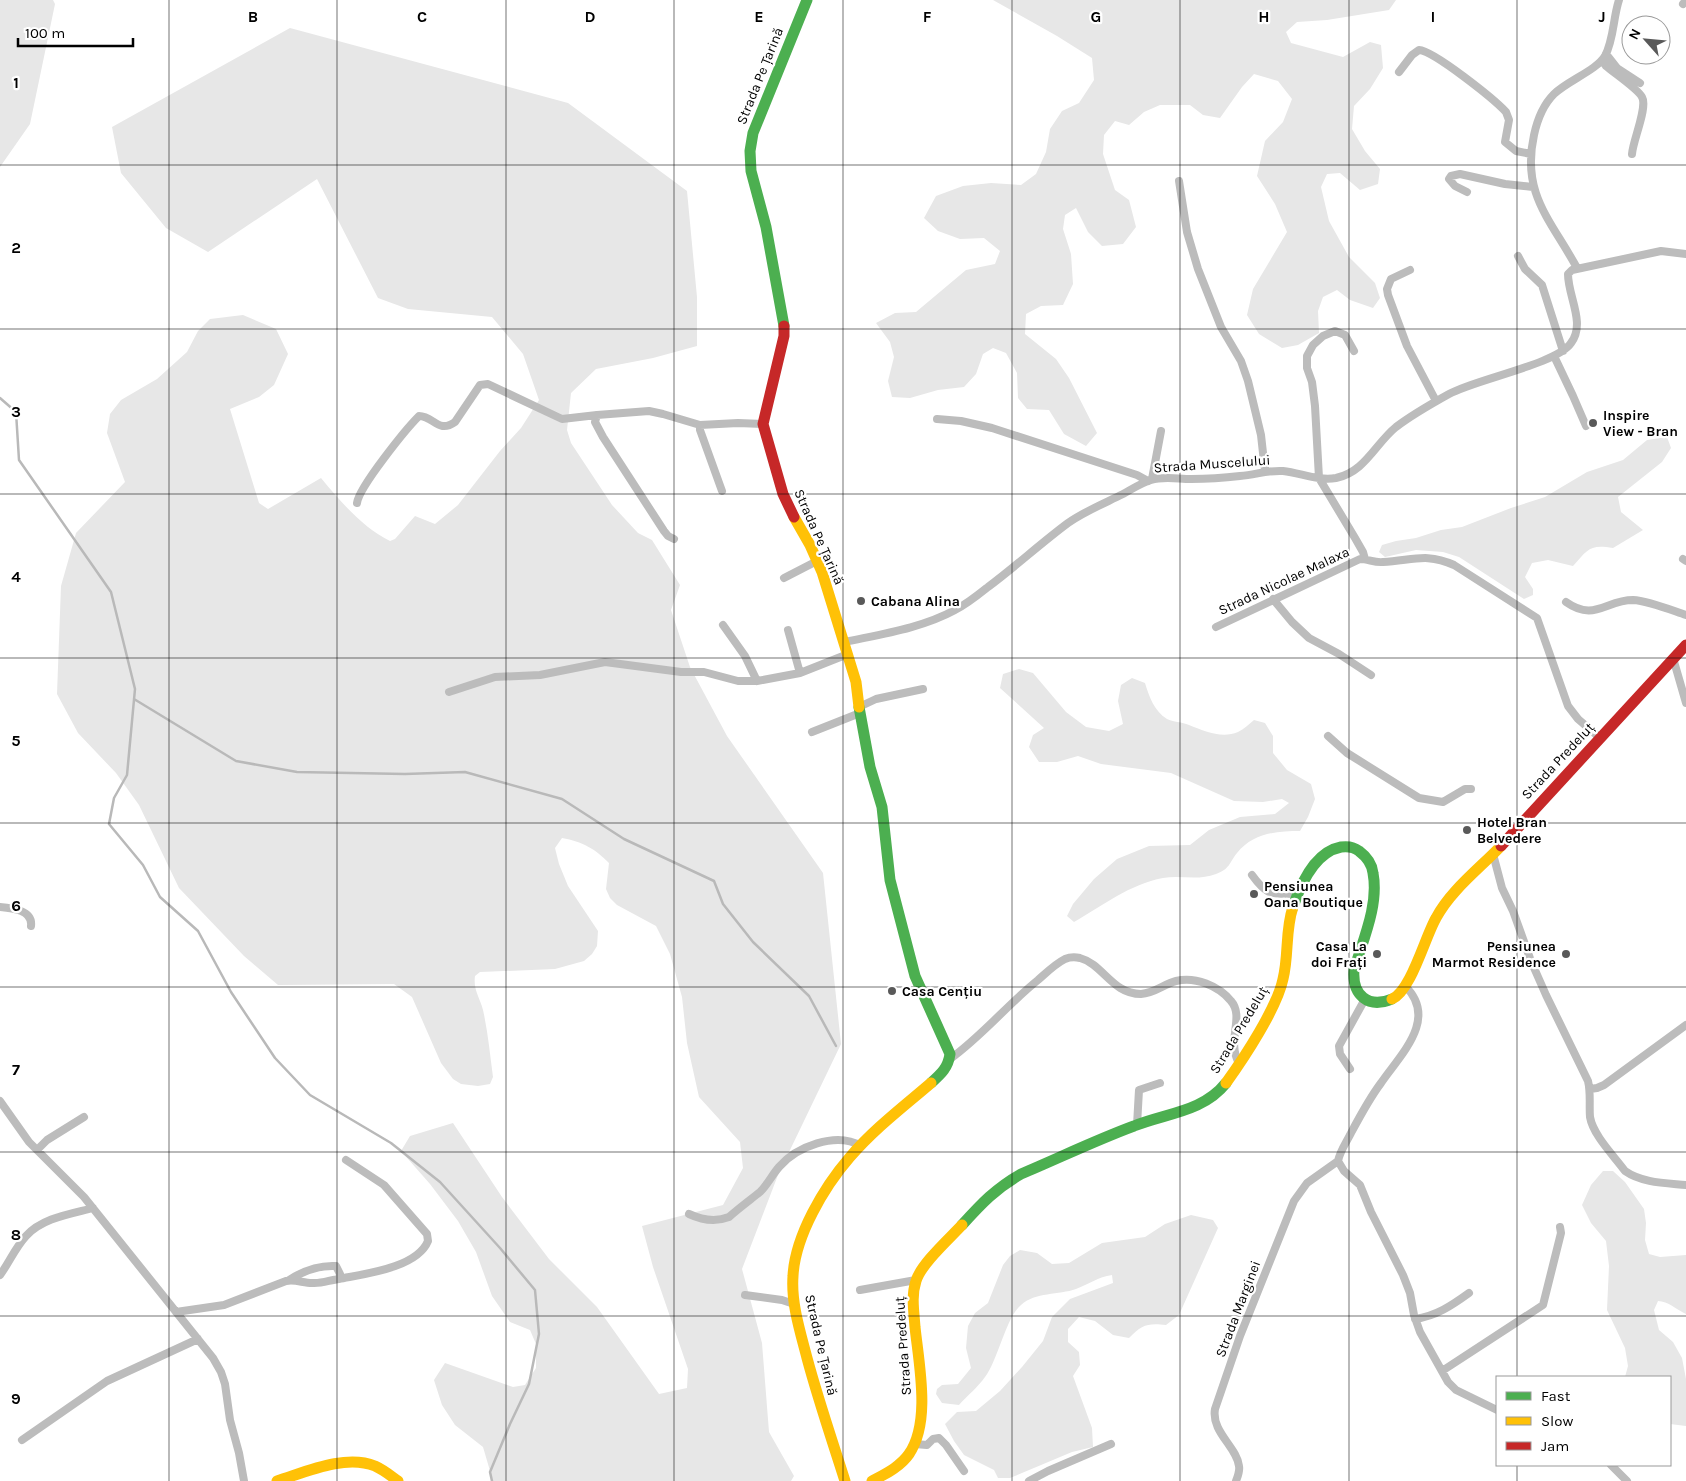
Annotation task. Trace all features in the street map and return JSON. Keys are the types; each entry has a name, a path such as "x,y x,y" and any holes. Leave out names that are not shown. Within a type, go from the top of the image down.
{"main road":[{"name":"Strada Pe Țarină","path":"807,0 753,133 750,151 751,171 766,227 784,325 782,346 763,424 783,494 817,561 846,648 856,682 859,710 870,767 882,807 890,880 916,976 948,1049 950,1059 946,1068 877,1129 837,1174 806,1230 794,1264 794,1304 814,1388 845,1481"},
{"name":"Strada Predeluț","path":"872,1481 902,1462 915,1444 919,1434 922,1414 912,1299 916,1280 924,1267 986,1198 1003,1184 1021,1174 1136,1125 1192,1108 1209,1100 1226,1082 1272,1009 1282,986 1289,920 1297,894 1314,865 1328,851 1344,846 1352,848 1366,856 1374,873 1375,886 1353,980 1359,994 1373,1002 1384,1002 1396,997 1405,986 1436,918 1451,897 1686,645"},
{"path":"276,1481 295,1479 338,1464 358,1462 380,1468 398,1481"}],"street":[{"path":"1618,0 1604,57 1606,66 1642,96 1644,107 1633,144 1632,154"},
{"path":"1399,72 1412,55 1419,50 1424,50 1437,58 1506,112 1509,120 1505,142 1516,151 1531,154"},
{"path":"1604,57 1640,83"},
{"path":"1604,57 1554,94 1545,106 1536,126 1530,169 1533,187 1541,208 1577,268 1662,252 1686,254"},
{"path":"1467,192 1451,182 1449,179 1451,176 1460,174 1505,184 1533,187"},
{"path":"1179,181 1187,232 1198,269 1221,327 1241,361 1248,381 1261,435 1265,471"},
{"path":"1518,256 1524,269 1542,285 1563,351"},
{"name":"Strada Muscelului","path":"449,692 495,677 540,675 605,662 681,672 704,672 738,681 757,681 800,673 846,648 934,620 957,610 1005,575 1069,523 1092,509 1150,480 1242,476 1265,471 1283,471 1320,478 1338,478 1356,468 1372,455 1395,428 1436,401 1452,392 1554,356 1570,346 1576,335 1577,326 1568,274 1577,268"},
{"path":"1410,270 1391,280 1387,289 1388,295 1407,346 1436,401"},
{"path":"1354,351 1345,335 1335,331 1323,336 1313,345 1307,356 1307,368 1312,382 1315,406 1320,478 1363,552 1364,559"},
{"path":"1554,356 1586,426"},
{"path":"357,503 358,497 369,479 419,416 424,416 438,425 449,426 455,422 480,384 488,384 562,419 649,411 700,425 747,422 763,424"},
{"path":"596,415 595,422 603,437 664,531 674,539"},
{"path":"937,419 961,421 992,428 1150,480 1161,431"},
{"path":"700,425 700,430 722,491"},
{"name":"Strada Nicolae Malaxa","path":"1216,627 1352,562 1364,559 1384,562 1429,557 1443,560 1454,565 1537,618 1568,706 1578,719 1600,738"},
{"path":"784,578 817,561"},
{"path":"1273,599 1292,622 1309,638 1339,654 1371,675"},
{"path":"1566,602 1576,608 1587,611 1633,600 1686,615"},
{"path":"723,625 745,656 757,681"},
{"path":"788,630 800,673"},
{"path":"1674,658 1686,703"},
{"path":"812,732 859,710 876,699 923,689"},
{"path":"1328,736 1347,753 1419,798 1443,802 1465,789 1471,788"},
{"path":"1493,854 1502,888 1546,995 1588,1081 1590,1089 1590,1116 1593,1128 1625,1171 1636,1178 1686,1185"},
{"path":"1252,875 1262,889 1269,893 1297,894"},
{"path":"1,904 29,915 32,921 31,926"},
{"name":"Strada Pe Țarină","path":"950,1059 1041,977 1065,960 1078,957 1095,966 1108,979 1132,993 1150,993 1176,981 1189,980 1206,984 1223,992 1233,1003 1237,1015 1233,1039 1234,1051 1239,1063"},
{"path":"1405,986 1414,997 1418,1009 1413,1036 1405,1052 1362,1112 1338,1161 1344,1172 1360,1185 1371,1212 1403,1275 1410,1293 1415,1319 1420,1332 1448,1382 1456,1390 1496,1410"},
{"path":"1350,1069 1340,1054 1339,1046 1366,999"},
{"path":"1590,1089 1604,1085 1686,1025"},
{"path":"1136,1125 1139,1090 1160,1083"},
{"path":"0,1101 19,1129 37,1150 93,1208 213,1358 225,1384 230,1420 244,1481"},
{"path":"37,1150 47,1140 84,1117"},
{"path":"689,1214 706,1219 724,1219 729,1217 759,1192 779,1167 798,1152 815,1145 835,1140 851,1141 861,1146"},
{"path":"289,1280 312,1283 390,1268 422,1250 428,1241 427,1234 390,1191 346,1160"},
{"name":"Strada Marginei","path":"1236,1481 1239,1472 1238,1462 1216,1423 1215,1409 1240,1336 1294,1201 1307,1183 1338,1161"},
{"path":"0,1276 25,1237 33,1230 45,1222 93,1208"},
{"path":"1442,1371 1543,1305 1561,1234 1560,1227"},
{"path":"176,1312 224,1305 289,1280 301,1272 314,1268 336,1266 339,1279"},
{"path":"860,1290 916,1280"},
{"path":"1415,1319 1438,1313 1469,1293"},
{"path":"745,1295 782,1300 794,1304"},
{"path":"22,1440 107,1381 198,1339"},
{"path":"915,1444 928,1445 933,1440 939,1438 946,1444 964,1471"},
{"path":"1029,1481 1111,1444"},
{"path":"1612,1466 1627,1481"}],"shaded area":[{"path":"0,0 53,0 55,4 30,124 0,167"},
{"path":"993,0 1396,0 1389,10 1327,20 1297,22 1286,32 1291,43 1343,57 1370,42 1381,45 1383,68 1370,89 1354,106 1352,129 1365,151 1380,169 1378,184 1360,190 1340,173 1327,174 1321,187 1329,221 1349,257 1375,283 1380,298 1373,308 1350,300 1337,290 1323,297 1318,311 1319,333 1298,345 1282,348 1259,334 1247,315 1253,289 1287,232 1275,204 1257,176 1265,141 1283,122 1292,99 1278,81 1254,74 1242,87 1220,118 1203,115 1190,105 1160,105 1144,112 1129,125 1115,121 1104,135 1103,154 1115,190 1129,200 1136,227 1123,244 1102,246 1088,232 1076,208 1065,215 1063,229 1071,254 1073,284 1063,305 1041,306 1026,314 1025,334 1056,359 1069,378 1097,433 1086,446 1064,434 1049,410 1027,409 1018,398 1017,373 1006,353 993,348 983,354 976,374 964,387 938,390 910,398 892,397 888,381 894,357 890,342 876,323 895,313 916,312 966,270 995,264 1000,251 984,238 960,239 938,231 924,218 936,196 963,186 991,183 1021,185 1036,174 1046,152 1050,129 1062,111 1079,103 1094,80 1092,58"},
{"path":"290,28 568,103 687,191 697,297 697,346 653,358 596,369 571,393 567,430 571,443 612,505 638,533 652,540 680,585 671,610 690,667 727,736 823,873 841,1044 778,1175 742,1269 762,1343 769,1432 794,1476 791,1481 493,1481 483,1447 455,1425 442,1405 434,1380 445,1363 513,1387 525,1385 536,1368 536,1344 530,1330 510,1322 492,1296 476,1252 458,1221 430,1184 401,1151 410,1136 453,1123 502,1197 549,1259 597,1307 659,1394 687,1388 688,1369 653,1267 642,1226 723,1205 743,1168 740,1142 699,1097 687,1043 682,997 670,954 656,926 617,905 610,898 606,889 609,863 588,846 562,838 555,848 568,886 598,931 597,946 584,961 555,969 480,972 475,976 476,990 483,1010 493,1077 490,1084 478,1086 461,1084 453,1079 441,1063 412,997 394,984 278,985 244,956 179,888 139,805 116,773 78,733 57,694 61,586 76,533 125,482 107,433 110,414 121,400 157,379 187,352 198,331 210,319 243,315 276,329 288,354 274,385 259,397 230,409 259,503 268,509 321,478 344,505 361,521 390,541 395,539 415,516 435,524 458,505 500,451 521,428 539,400 523,354 492,317 408,309 378,298 317,179 208,252 166,228 121,173 112,127"},
{"path":"1667,437 1671,448 1662,462 1618,497 1621,512 1643,530 1613,548 1594,547 1590,549 1573,566 1548,560 1532,563 1525,577 1533,589 1533,595 1524,599 1459,557 1443,552 1416,550 1385,557 1379,552 1382,545 1416,538 1441,530 1462,527 1545,497 1587,472 1623,460 1647,440"},
{"path":"1019,669 1033,673 1066,712 1086,727 1109,731 1123,724 1118,701 1121,685 1132,678 1145,683 1155,708 1162,716 1169,720 1201,730 1226,735 1238,732 1254,720 1265,723 1273,736 1273,753 1287,770 1311,784 1315,799 1308,817 1300,831 1266,834 1250,841 1243,846 1227,868 1221,872 1203,877 1163,878 1139,885 1074,922 1067,916 1073,904 1094,879 1117,859 1149,846 1190,845 1209,830 1240,817 1275,814 1289,803 1282,799 1263,802 1234,801 1171,773 1101,764 1078,756 1057,762 1039,762 1029,747 1033,735 1044,728 1000,688 1003,674"},
{"path":"1603,1171 1613,1171 1625,1182 1644,1209 1646,1223 1645,1240 1649,1254 1660,1257 1686,1255 1686,1314 1662,1301 1658,1301 1654,1310 1659,1330 1673,1342 1682,1358 1686,1379 1686,1426 1671,1424 1671,1376 1625,1376 1628,1366 1625,1348 1607,1310 1609,1266 1606,1241 1591,1223 1582,1205 1591,1185"},
{"path":"1191,1215 1213,1220 1218,1228 1179,1315 1166,1325 1154,1324 1145,1326 1129,1338 1113,1335 1095,1321 1079,1317 1068,1329 1068,1342 1079,1352 1080,1365 1073,1376 1092,1428 1093,1447 1072,1452 1010,1478 998,1478 994,1470 964,1455 945,1424 957,1412 976,1411 1000,1391 1043,1341 1052,1317 1070,1299 1113,1283 1112,1275 1107,1276 1076,1289 1033,1298 1021,1305 1011,1319 990,1370 982,1381 959,1405 942,1403 936,1394 937,1389 942,1385 958,1384 971,1368 966,1348 968,1326 975,1313 988,1303 1003,1265 1010,1256 1020,1250 1037,1253 1052,1264 1069,1263 1102,1243 1145,1237 1165,1224"}],"waterway":[{"path":"0,398 16,412 19,460 111,592 135,689 127,775 114,798 109,824 143,865 160,897 198,931 231,992 275,1058 310,1095 391,1143 440,1182 535,1290 539,1334 529,1384 490,1472 492,1481"},
{"path":"134,699 236,761 297,772 405,774 465,772 562,799 624,839 714,881 723,904 753,942 809,996 836,1046"}],"traffic: fast":[{"path":"784,326 766,227 751,171 750,151 753,133 807,0"},
{"path":"859,707 870,767 882,807 890,880 915,976 950,1054 946,1067 931,1083"},
{"path":"1293,907 1300,888 1310,870 1324,855 1341,847 1353,848 1362,853 1372,867 1374,897 1369,922 1354,970 1354,979 1363,998 1376,1002 1392,999"},
{"path":"962,1225 989,1197 1021,1174 1120,1131 1195,1106 1217,1093 1226,1083"}],"traffic: slow":[{"path":"794,517 810,545 822,572 856,682 859,707"},
{"path":"1392,999 1405,986 1436,918 1449,898 1501,846"},
{"path":"1226,1083 1259,1032 1280,991 1285,970 1289,925 1293,907"},
{"path":"845,1481 816,1389 797,1317 793,1296 795,1261 799,1245 812,1213 840,1169 889,1118 931,1083"},
{"path":"872,1481 901,1463 909,1454 916,1441 920,1426 922,1393 915,1327 914,1287 923,1267 962,1225"},
{"path":"277,1481 313,1469 351,1462 375,1466 398,1481"}],"traffic: jam":[{"path":"784,326 784,336 763,424 783,494 794,517"},
{"path":"1501,846 1686,645"}],"place":[{"name":"Inspire View - Bran","path":"1593,423"},
{"name":"Cabana Alina","path":"861,601"},
{"name":"Hotel Bran Belvedere","path":"1467,830"},
{"name":"Pensiunea Oana Boutique","path":"1254,894"},
{"name":"Casa La doi Frați","path":"1377,954"},
{"name":"Pensiunea Marmot Residence","path":"1566,954"},
{"name":"Casa Cențiu","path":"892,991"}]}
